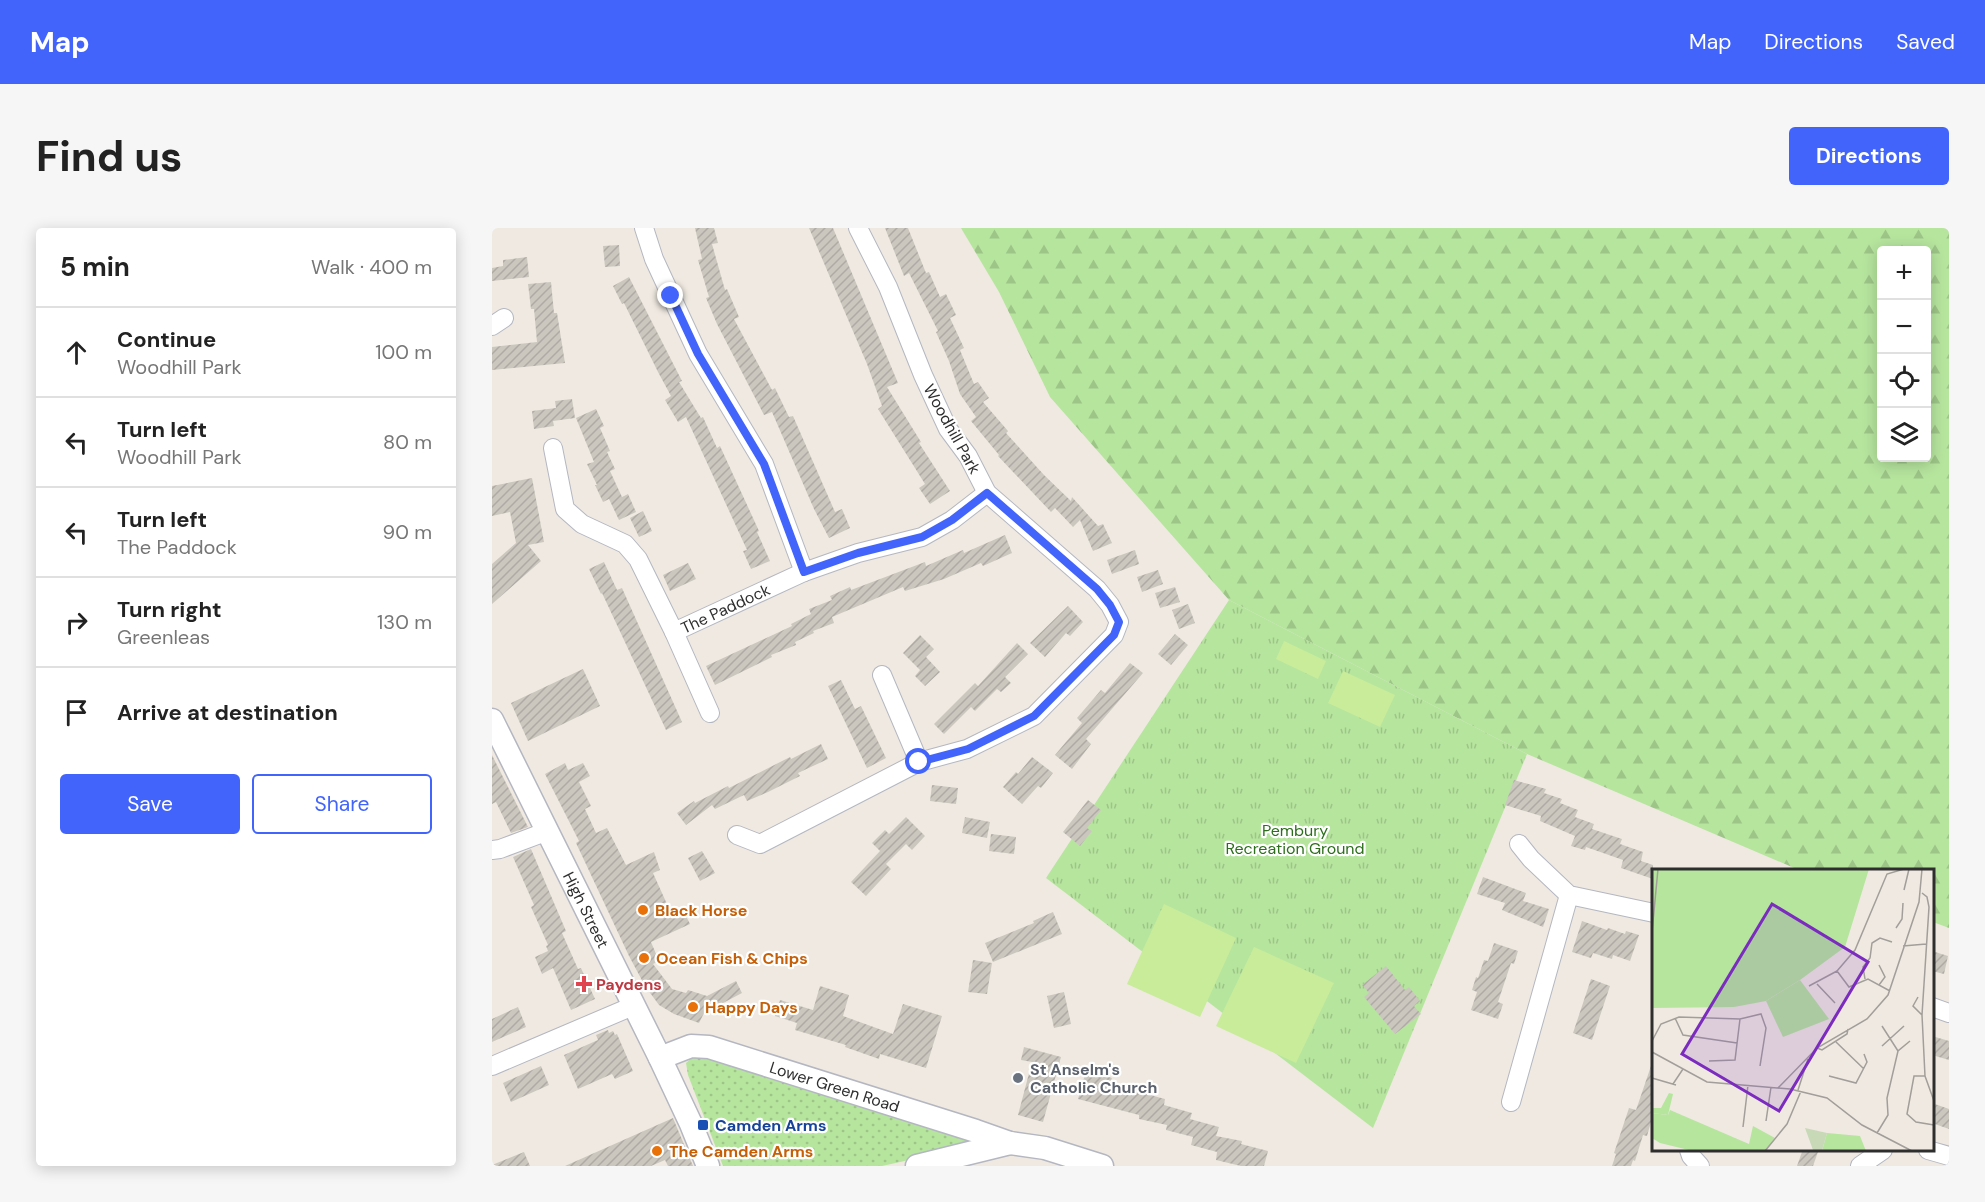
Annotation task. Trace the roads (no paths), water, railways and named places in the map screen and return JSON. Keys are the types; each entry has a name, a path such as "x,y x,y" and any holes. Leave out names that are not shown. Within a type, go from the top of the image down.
{"street":[{"path":"644,228 654,259 698,354 764,464 804,572"},
{"name":"Woodhill Park","path":"737,835 760,844 919,762 968,749 1034,716 1114,635 1119,622 1110,605 1097,589 987,493 968,456 948,429 923,375 888,287 858,228"},
{"name":"The Paddock","path":"553,448 565,509 582,524 625,544 638,559 674,632 804,572 858,553 922,537 952,520 987,493"},
{"path":"674,632 710,713"},
{"path":"882,675 919,762"},
{"name":"High Street","path":"492,720 660,1058 708,1166"},
{"path":"492,850 548,831"},
{"path":"1519,844 1531,859 1569,895 1652,913"},
{"path":"1512,1102 1569,895"},
{"path":"492,1066 633,1006"},
{"path":"1934,1008 1949,1012"},
{"name":"Lower Green Road","path":"660,1058 691,1046 709,1047 1010,1143 1045,1148 1102,1166"},
{"name":"Lower Green Road","path":"917,1166 1010,1143"},
{"path":"1690,1151 1700,1166"},
{"path":"1860,1166 1880,1151"},
{"path":"1934,1151 1949,1156"}],"place":[{"name":"Black Horse","path":"643,910"},
{"name":"Ocean Fish & Chips","path":"644,958"},
{"name":"Paydens","path":"584,984"},
{"name":"Happy Days","path":"693,1007"},
{"name":"St Anselm's Catholic Church","path":"1018,1078"},
{"name":"Camden Arms","path":"703,1125"},
{"name":"The Camden Arms","path":"657,1151"}],"park label":[{"name":"Pembury Recreation Ground","path":"1295,839"}]}
